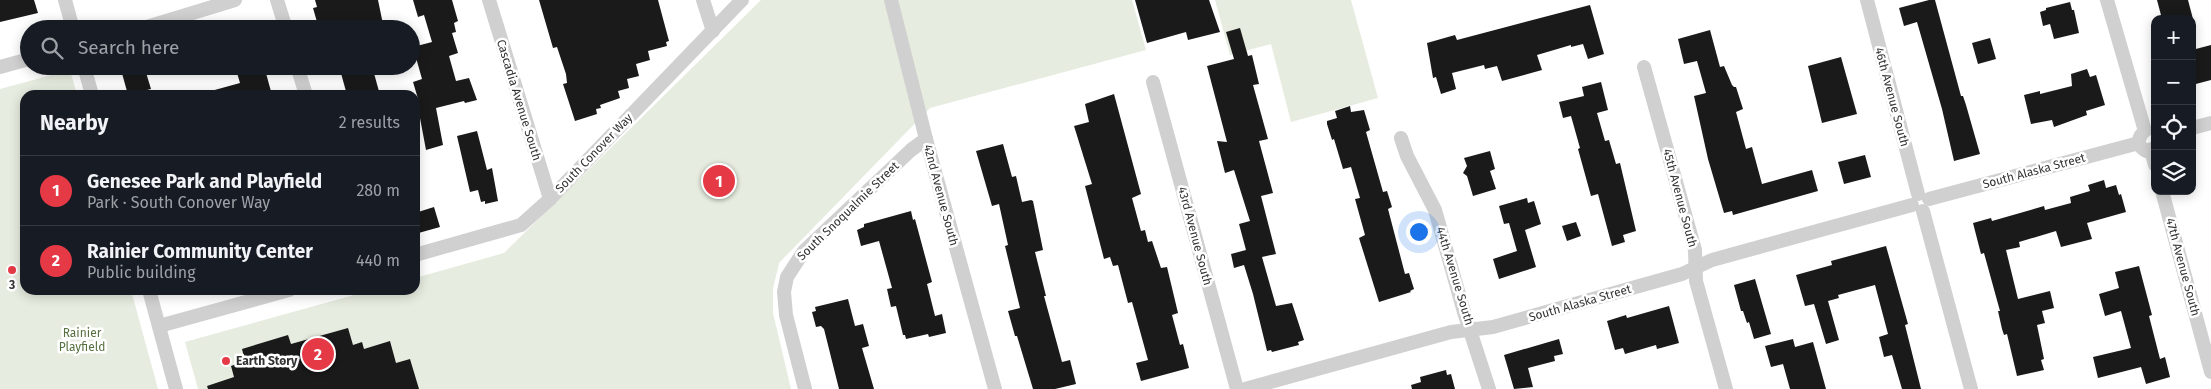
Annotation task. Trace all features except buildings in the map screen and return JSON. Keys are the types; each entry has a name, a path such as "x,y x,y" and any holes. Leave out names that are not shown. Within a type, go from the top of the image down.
{"street":[{"path":"65,0 70,20"},
{"path":"169,20 235,0"},
{"path":"277,0 283,20"},
{"name":"Cascadia Avenue South","path":"489,0 550,199"},
{"path":"703,0 712,31"},
{"name":"South Conover Way","path":"420,254 521,225 550,199 742,0"},
{"name":"42nd Avenue South","path":"891,0 926,139 995,389"},
{"name":"46th Avenue South","path":"1867,0 1970,389"},
{"path":"2107,0 2149,141"},
{"path":"0,67 20,61"},
{"name":"45th Avenue South","path":"1644,67 1695,250 1696,281 1726,389"},
{"path":"86,75 91,90"},
{"path":"300,75 304,90"},
{"name":"43rd Avenue South","path":"1152,82 1238,389"},
{"path":"2196,127 2211,123"},
{"name":"44th Avenue South","path":"1401,138 1407,156 1435,210 1489,389"},
{"name":"South Snoqualmie Street","path":"805,389 786,315 784,292 787,277 804,251 911,150 926,139"},
{"name":"South Alaska Street","path":"1246,389 1451,332 1503,325 1682,274 1712,260 2149,141"},
{"name":"47th Avenue South","path":"2163,195 2211,372"},
{"path":"150,295 176,389"},
{"path":"159,326 271,295"}],"green space":[{"path":"761,0 1132,0 1146,50 930,108 779,263 773,289 773,313 791,389 198,389 185,342 354,295 420,295 420,277 504,253"},
{"path":"1215,0 1351,0 1378,98 1291,122 1271,44 1230,55"},
{"name":"Rainier Playfield","path":"52,75 71,75 76,90 20,90 20,295 132,295 158,389 0,389 0,89"}],"place":[{"name":"Genesee Park and Playfield","path":"719,181"},
{"name":"3","path":"12,270"},
{"name":"Rainier Community Center","path":"318,354"},
{"name":"Earth Story","path":"226,361"}]}
